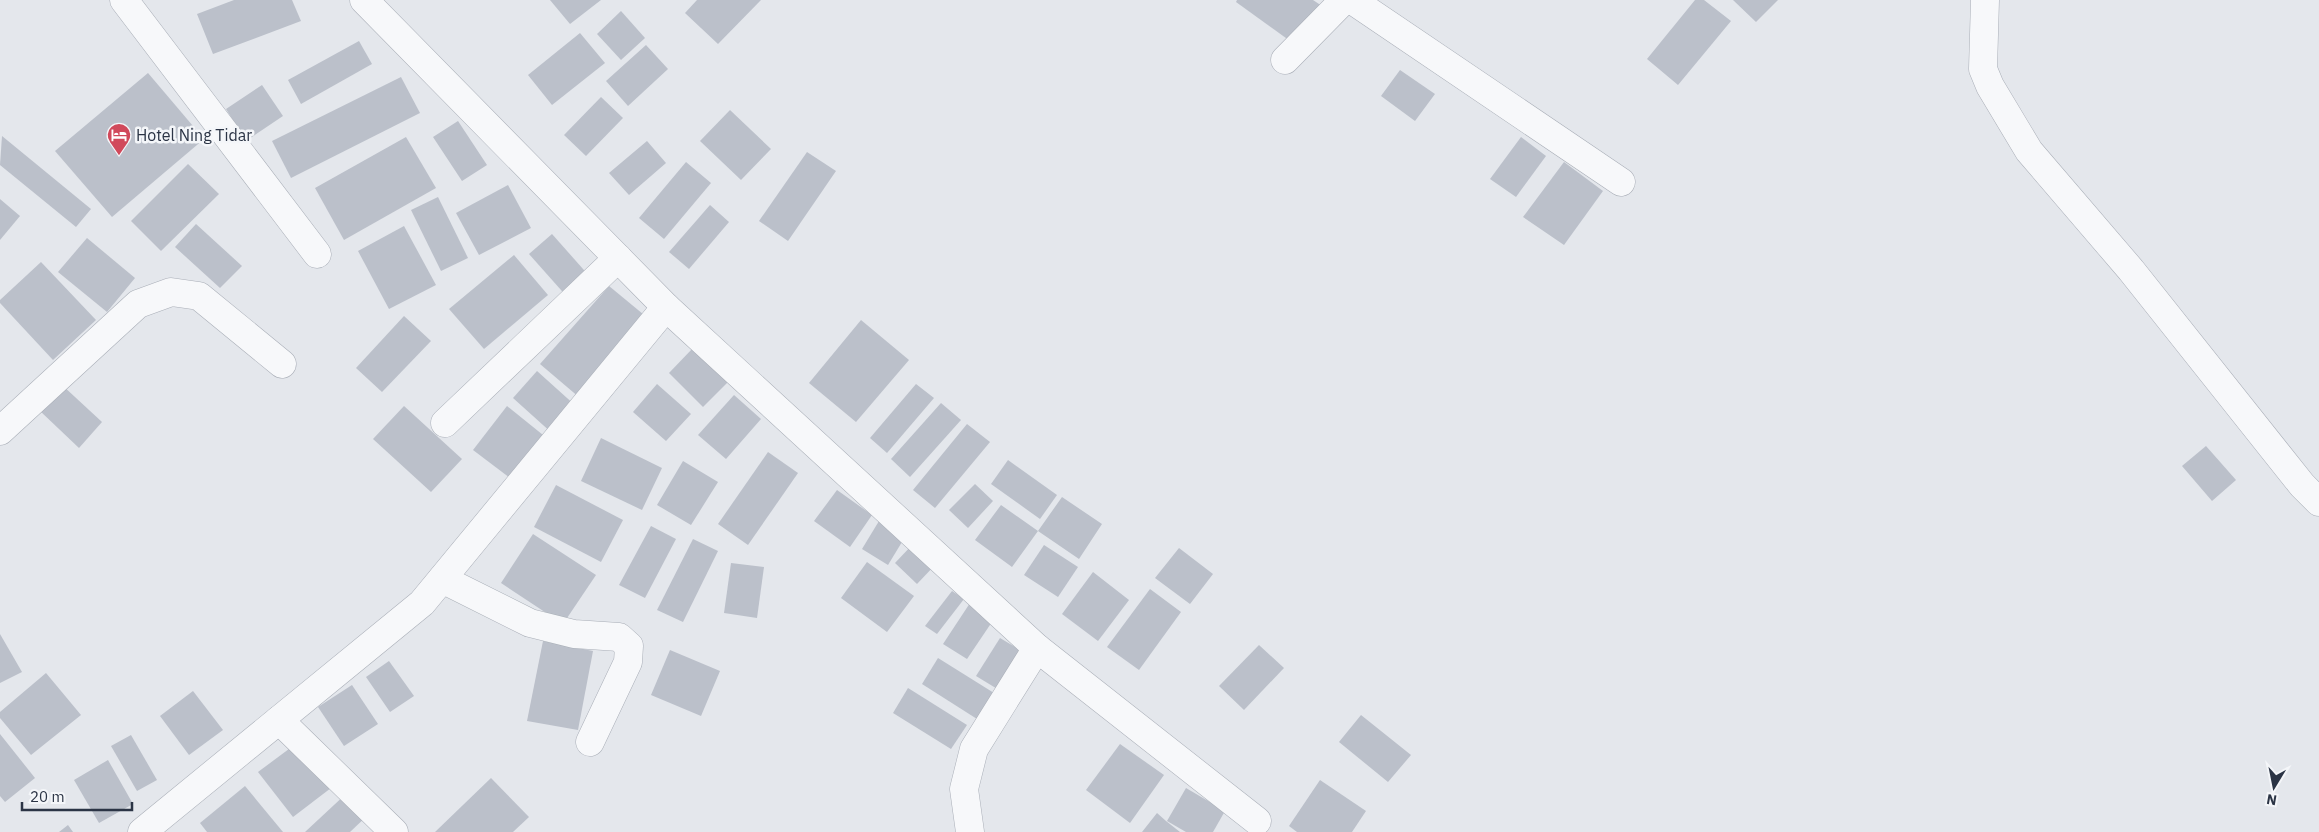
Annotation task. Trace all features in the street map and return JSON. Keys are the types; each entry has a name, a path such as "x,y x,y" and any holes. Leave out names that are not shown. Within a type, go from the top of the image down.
{"street":[{"path":"124,0 316,254"},
{"path":"364,0 666,307 1037,648 1257,821"},
{"path":"1285,60 1344,0"},
{"path":"1352,0 1621,182"},
{"path":"1984,0 1983,69 1990,86 2029,151 2131,270 2302,485 2319,502"},
{"path":"446,423 618,258"},
{"path":"0,431 138,304 171,292 200,296 282,364"},
{"path":"142,832 422,603 666,307"},
{"path":"442,579 530,623 574,634 619,638 629,646 628,662 590,742"},
{"path":"970,832 964,789 974,749 1037,648"},
{"path":"278,720 394,832"}],"building":[{"path":"234,0 292,0 301,21 213,54 197,14"},
{"path":"550,0 601,0 570,24"},
{"path":"697,0 761,0 718,44 685,13"},
{"path":"1237,0 1313,0 1325,8 1297,46 1236,2"},
{"path":"1695,0 1704,0 1731,21 1678,85 1647,59"},
{"path":"1733,0 1778,0 1756,22"},
{"path":"621,11 645,38 621,60 597,34"},
{"path":"580,33 605,63 552,105 528,75"},
{"path":"359,41 372,64 301,104 288,80"},
{"path":"646,45 668,69 628,106 606,81"},
{"path":"1400,70 1435,94 1415,121 1381,96"},
{"path":"148,73 204,139 112,217 55,151"},
{"path":"401,77 420,113 291,178 272,141"},
{"path":"262,85 283,116 246,141 226,109"},
{"path":"601,97 623,118 586,156 564,135"},
{"path":"730,110 771,149 741,180 700,141"},
{"path":"458,121 487,165 462,181 433,137"},
{"path":"2,136 91,209 76,227 0,165"},
{"path":"406,137 436,188 344,240 315,188"},
{"path":"1521,137 1546,156 1516,197 1490,179"},
{"path":"647,141 666,163 629,195 609,173"},
{"path":"807,152 836,171 788,241 759,221"},
{"path":"686,162 711,183 664,239 639,218"},
{"path":"1564,162 1603,191 1564,245 1523,217"},
{"path":"188,164 219,194 161,251 131,221"},
{"path":"508,185 531,228 479,255 456,213"},
{"path":"438,197 468,258 441,271 411,210"},
{"path":"0,199 20,216 0,240"},
{"path":"710,205 729,222 689,269 669,252"},
{"path":"196,224 242,266 220,288 175,247"},
{"path":"404,226 436,285 389,309 358,251"},
{"path":"552,234 591,278 569,299 529,254"},
{"path":"87,238 135,278 107,312 58,272"},
{"path":"514,255 548,295 484,349 449,309"},
{"path":"41,262 96,320 53,360 0,303 0,300"},
{"path":"609,286 649,319 580,398 540,364"},
{"path":"404,316 431,341 382,392 356,368"},
{"path":"861,320 909,360 856,422 809,383"},
{"path":"693,348 728,382 703,407 669,373"},
{"path":"537,371 577,407 553,434 513,398"},
{"path":"657,384 691,414 666,441 633,412"},
{"path":"916,384 934,398 887,453 870,438"},
{"path":"62,385 102,422 79,448 39,410"},
{"path":"734,395 761,419 726,459 698,435"},
{"path":"941,403 961,420 910,477 891,459"},
{"path":"404,406 462,459 431,492 373,439"},
{"path":"507,406 548,439 514,481 473,450"},
{"path":"967,424 990,442 935,508 913,490"},
{"path":"601,438 662,468 642,510 581,481"},
{"path":"2206,446 2236,480 2212,501 2182,466"},
{"path":"768,452 798,473 748,545 718,524"},
{"path":"1008,460 1057,495 1040,519 991,484"},
{"path":"683,461 718,482 691,525 657,505"},
{"path":"975,484 993,501 968,528 949,510"},
{"path":"556,485 623,520 601,562 534,527"},
{"path":"837,490 872,515 850,547 814,521"},
{"path":"1062,497 1102,524 1079,559 1038,531"},
{"path":"1001,505 1038,531 1012,567 975,540"},
{"path":"879,521 905,537 888,565 862,549"},
{"path":"651,526 676,539 645,598 619,585"},
{"path":"533,534 596,575 563,624 501,583"},
{"path":"693,539 718,551 683,622 657,610"},
{"path":"913,544 935,565 917,584 895,563"},
{"path":"1044,545 1078,567 1058,597 1024,575"},
{"path":"1179,548 1213,574 1190,604 1155,578"},
{"path":"867,562 914,596 887,632 841,598"},
{"path":"731,563 764,567 757,618 724,613"},
{"path":"1093,572 1129,600 1098,641 1062,614"},
{"path":"1150,589 1181,612 1139,670 1107,647"},
{"path":"952,591 964,599 937,634 925,626"},
{"path":"972,600 996,616 967,659 943,644"},
{"path":"0,634 22,672 0,683"},
{"path":"1000,638 1022,651 999,690 976,676"},
{"path":"543,641 593,651 578,730 527,721"},
{"path":"1259,645 1284,668 1244,710 1219,686"},
{"path":"670,650 720,671 701,716 651,695"},
{"path":"938,658 994,693 977,719 922,684"},
{"path":"389,661 414,696 390,712 366,677"},
{"path":"46,673 81,715 31,755 0,718 0,712"},
{"path":"352,685 378,724 344,746 318,707"},
{"path":"908,688 967,725 951,749 893,713"},
{"path":"193,691 223,730 189,755 160,716"},
{"path":"1361,715 1411,755 1388,782 1339,742"},
{"path":"0,734 35,778 5,802 0,796"},
{"path":"131,735 157,780 137,791 111,746"},
{"path":"297,743 331,788 293,817 258,772"},
{"path":"1120,744 1164,775 1130,823 1086,790"},
{"path":"108,760 133,804 99,823 74,780"},
{"path":"491,778 529,817 513,832 435,832"},
{"path":"1320,780 1366,811 1352,832 1297,832 1289,826"},
{"path":"245,786 283,832 207,832 200,823"},
{"path":"1186,788 1225,811 1213,832 1186,832 1167,821"},
{"path":"348,792 369,814 350,832 305,832"},
{"path":"1157,813 1166,821 1180,832 1142,832"},
{"path":"68,825 73,832 59,832"}],"place":[{"name":"Hotel Ning Tidar","path":"119,156"}]}
